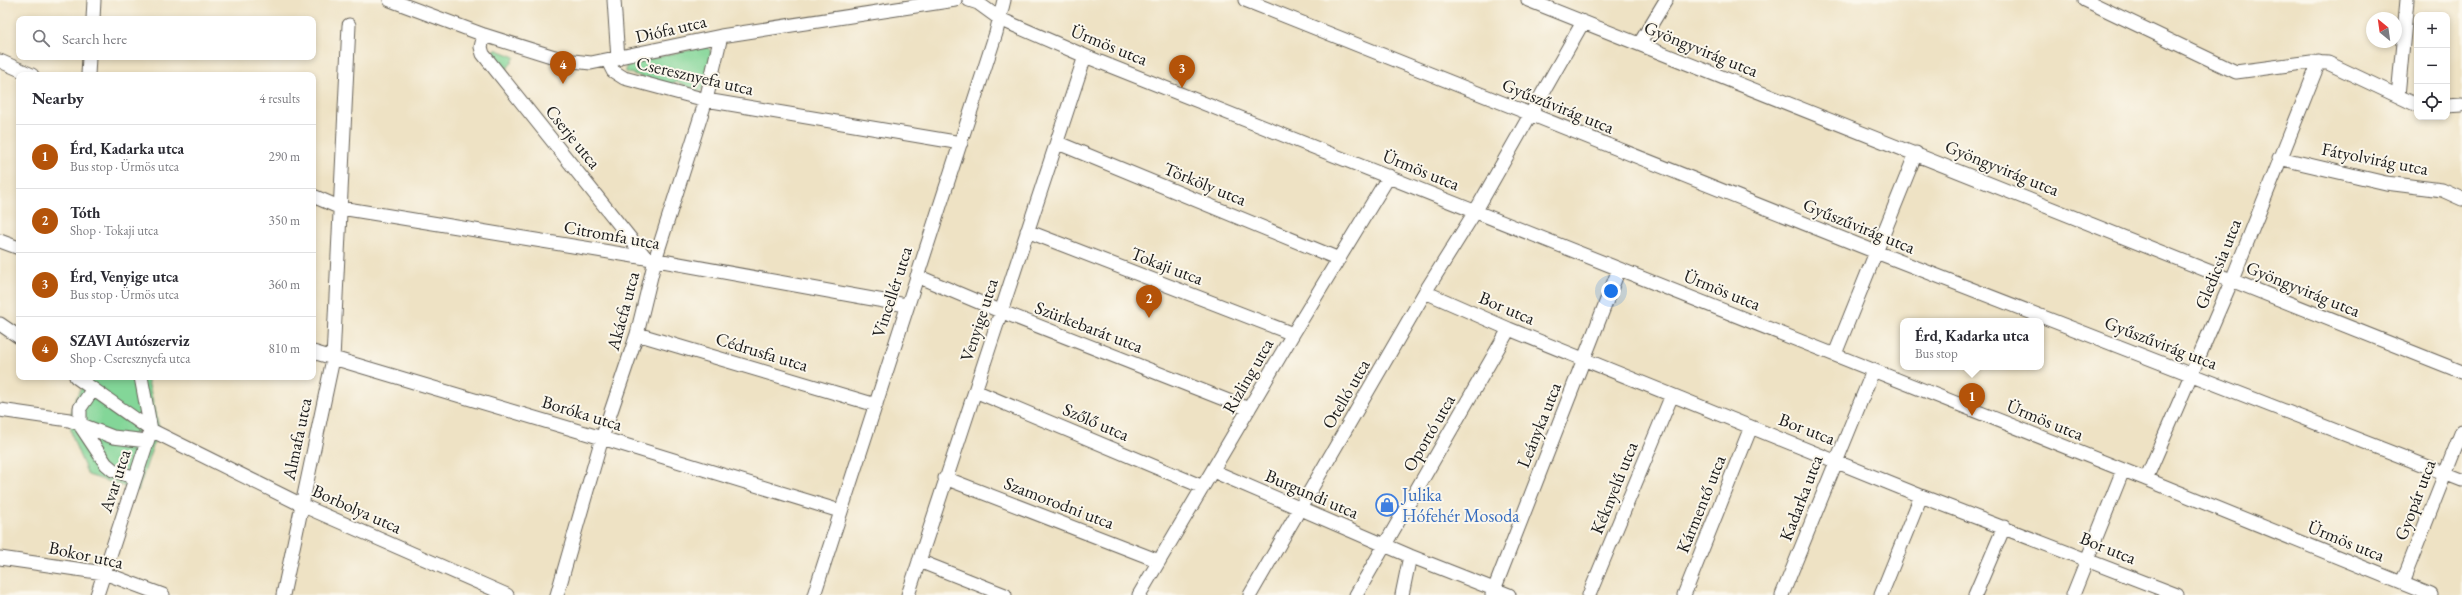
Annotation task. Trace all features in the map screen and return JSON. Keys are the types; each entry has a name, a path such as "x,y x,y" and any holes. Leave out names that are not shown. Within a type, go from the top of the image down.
{"street":[{"path":"93,16 94,0"},
{"path":"390,0 484,35 564,60 591,63 613,60 614,0"},
{"name":"Diófa utca","path":"613,60 721,36 878,5 955,0"},
{"path":"970,0 978,3 1000,19"},
{"name":"Vincellér utca","path":"814,595 840,511 876,405 906,305 917,276 1000,19 1004,0"},
{"name":"Gyűszűvirág utca","path":"1245,0 1876,252 2462,480"},
{"name":"Gyöngyvirág utca","path":"1528,0 1640,43 2462,372"},
{"path":"1640,43 1666,0"},
{"path":"2085,0 2236,72 2319,62 2328,63 2414,104"},
{"path":"2398,96 2407,0"},
{"name":"Ürmös utca","path":"1000,19 1085,56 1835,354 2431,595"},
{"name":"Otelló utca","path":"1250,595 1425,292 1475,212 1529,113 1583,22"},
{"name":"Almafa utca","path":"283,595 333,359 349,25"},
{"name":"Cserje utca","path":"484,35 481,47 483,54 651,259"},
{"name":"Akácfa utca","path":"557,595 602,438 637,334 651,259 706,100 721,36"},
{"name":"Venyige utca","path":"908,595 1000,311 1058,143 1085,56"},
{"path":"88,72 89,60"},
{"name":"Cseresznyefa utca","path":"613,60 613,71 624,78 706,100 960,143"},
{"path":"0,61 25,72"},
{"name":"Gledicsia utca","path":"2146,479 2190,374 2232,280 2279,158 2319,62"},
{"path":"2450,106 2462,105"},
{"name":"Törköly utca","path":"1058,143 1339,259"},
{"path":"1835,354 1916,153"},
{"name":"Fátyolvirág utca","path":"2279,158 2386,183 2442,190 2462,199"},
{"name":"Rizling utca","path":"1139,595 1293,334 1389,176"},
{"name":"Citromfa utca","path":"316,197 341,208 651,259 906,305"},
{"name":"Tokaji utca","path":"1027,231 1293,334"},
{"path":"0,240 16,247"},
{"name":"Leányka utca","path":"1492,592 1585,360 1619,269"},
{"name":"Szürkebarát utca","path":"917,276 1000,311 1249,409"},
{"name":"Bor utca","path":"1425,292 1585,360 1751,427 1836,459 1921,496 2088,559 2170,594"},
{"path":"0,324 16,335"},
{"name":"Oportó utca","path":"1356,595 1509,329"},
{"name":"Cédrusfa utca","path":"637,334 876,405"},
{"name":"Boróka utca","path":"316,353 602,438 840,511"},
{"name":"Kadarka utca","path":"1782,595 1873,370"},
{"path":"80,380 149,436"},
{"path":"141,380 149,436"},
{"path":"93,389 80,408 80,425 106,464 112,470 134,478"},
{"name":"Szőlő utca","path":"975,391 1203,486"},
{"name":"Kéknyelű utca","path":"1590,595 1672,394"},
{"name":"Borbolya utca","path":"0,410 69,420 113,437 149,436 507,595"},
{"name":"Kármentő utca","path":"1684,595 1751,427"},
{"name":"Gyopár utca","path":"2402,583 2462,431"},
{"name":"Avar utca","path":"97,595 134,478 149,436"},
{"path":"2073,595 2123,470"},
{"name":"Burgundi utca","path":"1213,471 1300,510 1386,544 1492,592 1509,595"},
{"name":"Szamorodni utca","path":"945,478 1159,561"},
{"path":"1881,595 1921,496"},
{"path":"1975,595 2004,527"},
{"path":"1402,595 1410,556"},
{"name":"Bokor utca","path":"0,558 104,573 163,595"},
{"path":"919,561 1005,595"}],"green space":[{"path":"708,46 711,56 710,69 706,82 700,92 677,82 670,85 626,72 626,64"},
{"path":"495,49 515,57 505,72 489,55"},
{"path":"87,380 148,380 159,427 138,491 88,475 70,426 73,404 79,391"}],"place":[{"name":"SZAVI Autószerviz","path":"563,84"},
{"name":"Érd, Venyige utca","path":"1182,88"},
{"name":"Tóth","path":"1149,318"},
{"name":"Érd, Kadarka utca","path":"1972,416"},
{"name":"Julika Hófehér Mosoda","path":"1387,505"}]}
